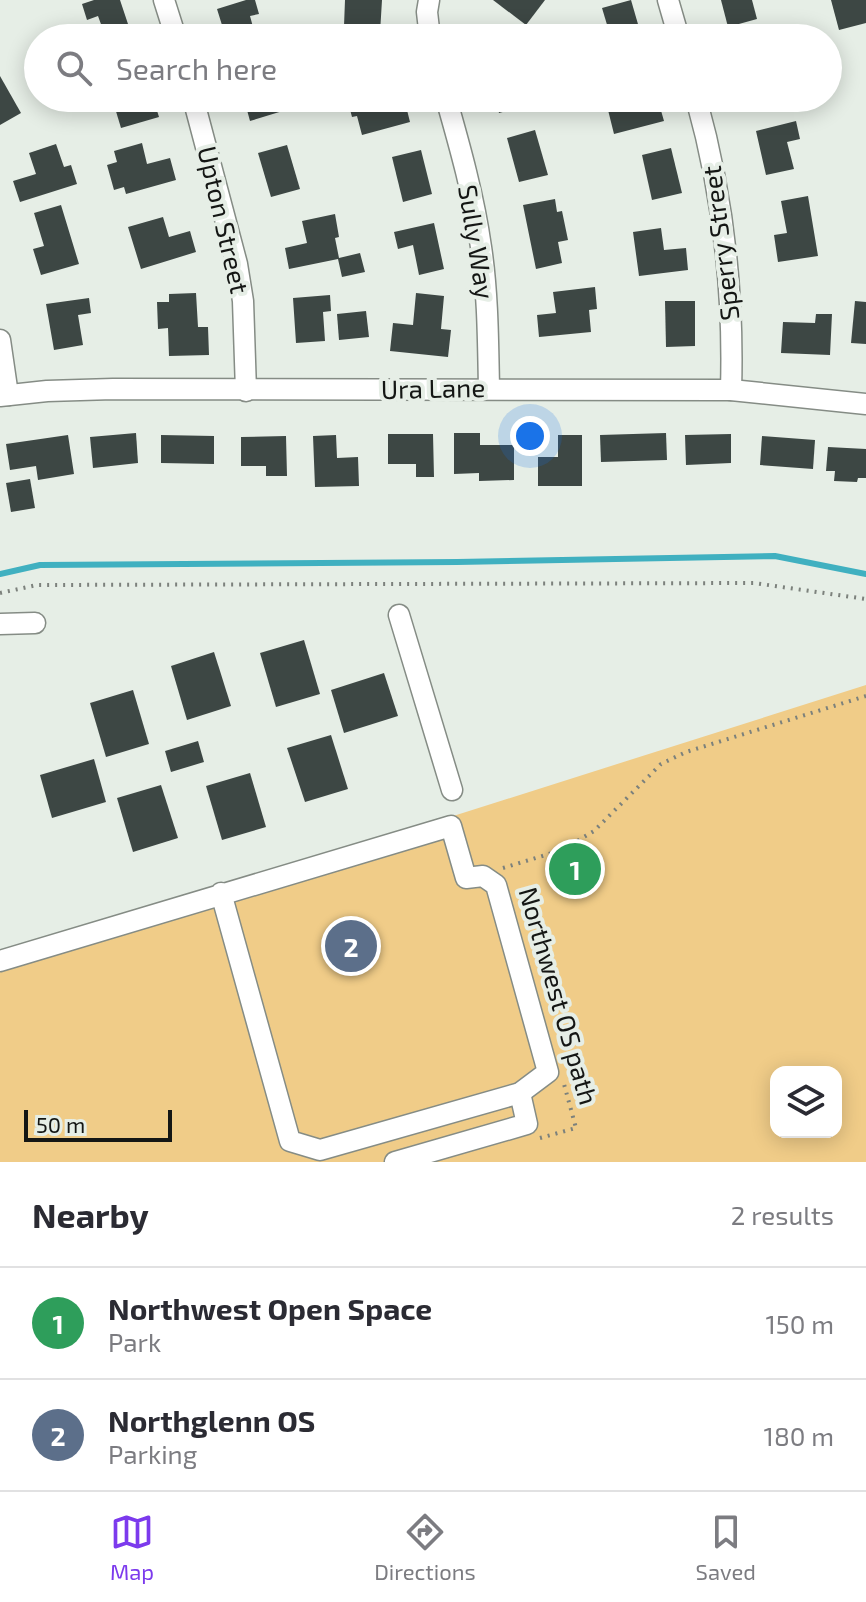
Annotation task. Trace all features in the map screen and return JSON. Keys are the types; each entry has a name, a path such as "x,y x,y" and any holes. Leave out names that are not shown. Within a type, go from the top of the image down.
{"street":[{"path":"164,0 172,24"},
{"path":"428,24 429,0"},
{"path":"668,0 675,24"},
{"name":"Upton Street","path":"197,112 237,264 243,301 246,391"},
{"name":"Sully Way","path":"450,112 482,249 489,388"},
{"name":"Sperry Street","path":"699,112 715,178 728,261 731,390"},
{"path":"0,340 4,395"},
{"name":"Ura Lane","path":"4,395 100,389 731,390 866,404"},
{"path":"399,615 452,790"},
{"path":"0,624 35,623"},
{"path":"0,961 221,893 451,826 466,878 483,876 496,885 548,1072 520,1093 321,1156 290,1141 221,893"},
{"path":"395,1162 527,1124 520,1093"}],"path":[{"path":"0,593 37,585 754,583 866,599"},
{"name":"Northwest OS path","path":"503,868 562,850 594,831 661,764 686,752 866,696"},
{"name":"Northwest OS path","path":"535,1139 576,1128 563,1082"}],"shaded area":[{"path":"866,685 866,1162 0,1162 0,960"}],"building":[{"path":"94,0 120,0 128,24 101,24 98,16 87,20 82,4"},
{"path":"255,0 259,14 250,16 252,24 222,24 217,9"},
{"path":"345,0 382,0 381,24 344,24"},
{"path":"493,0 545,0 525,24"},
{"path":"631,0 638,24 607,24 602,8"},
{"path":"721,0 752,0 757,19 727,24"},
{"path":"831,0 866,0 866,23 842,29 842,24 837,24"},
{"path":"0,76 21,113 0,125"},
{"path":"116,112 157,112 159,117 121,128"},
{"path":"248,112 279,112 250,121"},
{"path":"351,112 408,112 410,122 362,135 357,116 352,117"},
{"path":"608,112 661,112 664,121 614,134"},
{"path":"796,121 800,139 787,142 794,169 766,175 756,131"},
{"path":"535,130 548,175 519,182 507,138"},
{"path":"142,143 147,164 170,158 176,180 126,194 124,187 114,190 107,165 117,162 114,151"},
{"path":"56,144 64,167 71,165 77,184 20,202 13,181 36,174 29,153"},
{"path":"287,145 300,189 271,197 258,153"},
{"path":"671,148 682,193 652,200 642,155"},
{"path":"421,150 432,194 403,202 392,157"},
{"path":"808,196 818,256 778,262 774,235 787,233 781,201"},
{"path":"555,199 557,212 562,211 568,240 558,242 562,263 536,269 523,205"},
{"path":"61,205 79,264 41,275 33,249 44,246 34,213"},
{"path":"335,214 339,258 360,253 365,272 342,277 338,259 289,269 285,248 307,243 302,221"},
{"path":"163,217 169,237 190,231 196,252 141,269 128,227"},
{"path":"434,223 444,269 419,275 413,245 398,249 394,232"},
{"path":"661,228 664,250 686,248 688,270 639,276 633,232"},
{"path":"595,287 597,309 589,310 591,332 539,337 537,315 556,313 553,292"},
{"path":"196,293 198,327 208,327 209,355 169,356 168,328 158,329 157,302 169,302 169,294"},
{"path":"416,293 444,296 441,329 451,330 448,357 390,351 393,323 413,325"},
{"path":"330,295 331,311 323,312 325,341 296,343 293,298"},
{"path":"89,298 91,313 78,315 83,345 54,350 46,304"},
{"path":"665,301 695,301 695,346 666,347"},
{"path":"855,301 866,302 866,344 851,343"},
{"path":"366,311 369,337 339,340 337,314"},
{"path":"816,314 832,314 830,355 781,353 783,322 815,323"},
{"path":"136,433 138,463 93,468 90,437"},
{"path":"454,433 480,433 480,445 514,445 514,480 479,481 479,473 454,474"},
{"path":"666,433 667,460 601,462 600,435"},
{"path":"388,434 433,434 434,477 416,477 416,464 388,464"},
{"path":"731,434 731,463 686,465 685,435"},
{"path":"68,435 74,474 38,480 36,466 10,470 6,444"},
{"path":"161,435 214,436 214,464 161,463"},
{"path":"336,435 337,458 358,457 359,486 315,487 313,436"},
{"path":"558,435 582,435 582,486 538,486 538,457 558,457"},
{"path":"286,436 287,476 266,476 266,466 241,466 241,437"},
{"path":"762,436 815,440 813,469 760,465"},
{"path":"828,447 866,449 866,478 858,478 857,482 834,481 835,471 826,471"},
{"path":"30,479 35,508 11,512 6,483"},
{"path":"304,640 320,694 276,707 260,653"},
{"path":"214,652 231,706 187,720 171,666"},
{"path":"384,673 398,716 344,733 331,690"},
{"path":"133,690 149,744 106,757 90,703"},
{"path":"331,735 348,789 305,802 287,748"},
{"path":"198,741 204,762 171,772 165,751"},
{"path":"94,759 106,802 52,818 40,775"},
{"path":"250,773 266,827 222,840 206,786"},
{"path":"161,785 178,838 133,852 117,798"}],"waterway":[{"path":"0,574 40,565 775,556 866,574"}],"place":[{"name":"Northwest Open Space","path":"575,869"},
{"name":"Northglenn OS","path":"351,946"}]}
